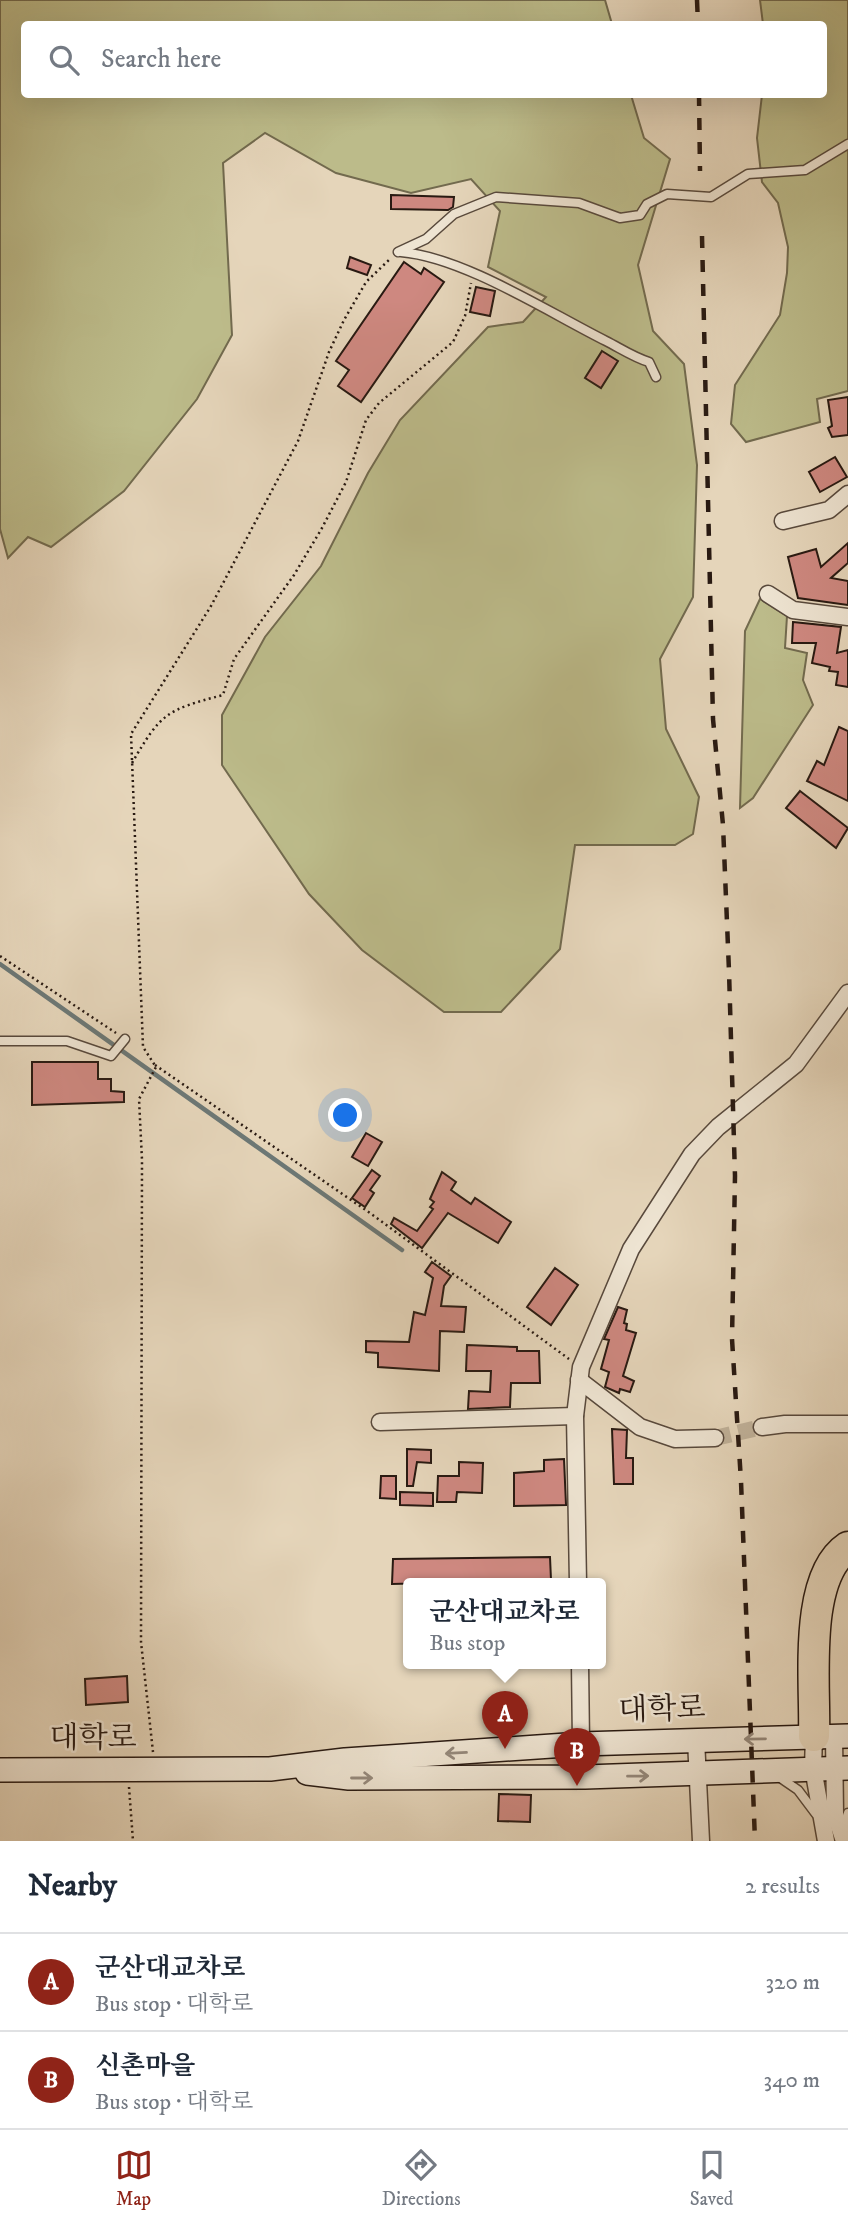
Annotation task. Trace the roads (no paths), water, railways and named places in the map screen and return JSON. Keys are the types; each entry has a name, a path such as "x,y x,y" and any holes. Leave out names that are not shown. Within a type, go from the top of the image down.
{"highway":[{"path":"832,1736 819,1595 827,1570 848,1547"},
{"path":"832,1736 833,1610 848,1573"}],"street":[{"path":"783,520 829,510 848,494"},
{"path":"768,594 793,610 848,617"},
{"path":"578,1578 575,1416 580,1373 631,1249 692,1154 718,1127 796,1064 848,993"},
{"path":"580,1373 640,1427 675,1440 715,1437"},
{"path":"380,1422 575,1416"},
{"path":"762,1427 848,1424"},
{"path":"580,1669 581,1744"},
{"path":"825,1835 832,1736"},
{"name":"대학로","path":"270,1769 345,1760 581,1744 832,1736"},
{"path":"696,1740 701,1841"},
{"path":"831,1768 835,1814 843,1838"},
{"name":"대학로","path":"0,1770 270,1769 360,1778 697,1774 831,1768"}],"lane":[{"path":"656,377 649,362 636,358 472,272 424,254 398,252 426,239 454,214 496,197 579,203 620,218 640,215 647,204 667,194 711,197 748,174 805,170 848,144"},
{"path":"0,1041 67,1041 111,1056 123,1042"},
{"path":"771,1772 809,1801 825,1835"},
{"path":"843,1838 848,1813"}],"waterway":[{"path":"0,964 402,1250"}],"tunnel":[{"path":"715,1438 762,1427"}],"railway":[{"path":"697,0 698,21"},
{"path":"699,98 700,171"},
{"path":"702,236 713,719 723,825 735,1176 732,1339 741,1481 755,1841"}],"place":[{"name":"군산대교차로","path":"505,1749"},
{"name":"신촌마을","path":"577,1786"}]}
